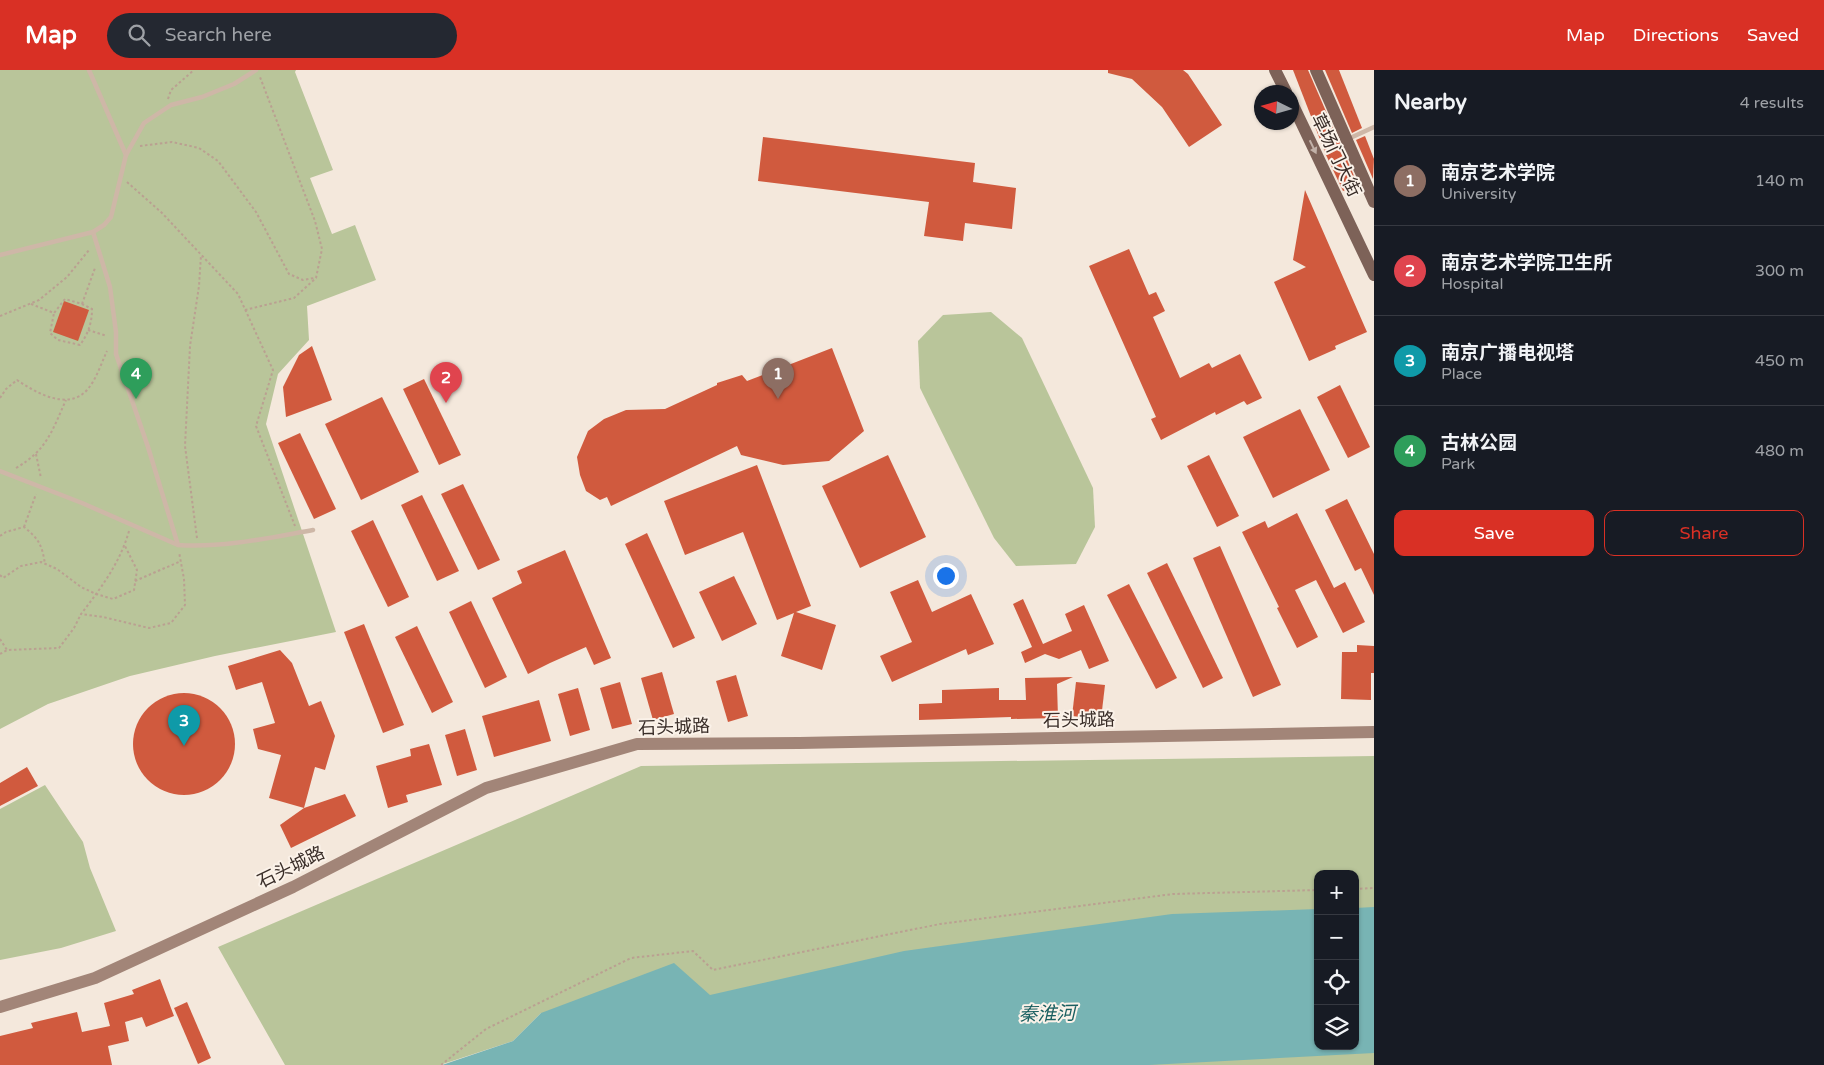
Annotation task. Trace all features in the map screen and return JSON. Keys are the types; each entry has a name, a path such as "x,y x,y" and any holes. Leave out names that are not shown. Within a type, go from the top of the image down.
{"main road":[{"path":"1276,70 1283,85"},
{"name":"草场门大街","path":"1316,70 1374,202"},
{"name":"草场门大街","path":"1299,118 1374,275"}],"street":[{"name":"石头城路","path":"0,1007 95,978 293,887 486,788 637,744 1374,732"}],"lane":[{"path":"89,70 126,155"},
{"path":"0,255 92,232 104,225 111,216 126,155 144,123 171,105 234,84 257,70"},
{"path":"1347,140 1374,127"},
{"path":"92,232 110,287 116,354 148,446 178,545"},
{"path":"0,471 178,545 230,544 313,530"}],"path":[{"path":"164,110 171,90 194,70"},
{"path":"245,310 294,298 316,278 322,249 315,221 257,70"},
{"path":"131,147 172,142 200,148 218,161 256,212 289,274 303,280 316,278"},
{"path":"121,176 162,213 238,294 273,370 256,426 298,533"},
{"path":"0,316 39,300 67,277 96,242"},
{"path":"82,304 100,255"},
{"path":"198,546 185,446 190,346 199,286 201,255"},
{"path":"65,299 92,309 92,322 80,344 58,340 50,333 54,314 65,299"},
{"path":"31,304 54,314"},
{"path":"0,398 6,389 17,380 39,393 60,400 74,399 87,390 114,338 88,330"},
{"path":"7,473 32,459 49,438 66,400"},
{"path":"0,654 7,650 59,648 115,566 125,546 131,524"},
{"path":"0,536 6,532 24,527 34,535 42,547 45,564"},
{"path":"81,614 149,628 171,623 185,605 184,579 178,545"},
{"path":"0,581 21,566 41,562 57,569 96,594 113,599 134,590 137,570 125,546"},
{"path":"135,581 181,561"},
{"path":"0,575 3,578"},
{"path":"0,639 7,650"},
{"path":"1359,888 1374,888"},
{"path":"441,1065 486,1029 631,958 693,951 713,970 940,924 1173,894 1314,890"}],"green space":[{"path":"0,70 296,70 295,72 333,170 310,178 332,234 355,225 376,280 307,306 309,340 278,374 266,424 336,632 215,656 130,676 48,704 0,729"},
{"path":"991,312 1022,338 1093,488 1095,527 1076,564 1016,566 994,538 920,388 918,341 943,315"},
{"path":"1374,756 1374,1065 684,1065 541,1013 513,1041 440,1065 285,1065 218,947 641,766"},
{"path":"45,785 83,842 90,868 116,931 61,948 0,960 0,809"}],"water":[{"name":"秦淮河","path":"1374,907 1374,1053 1149,1065 442,1065 513,1041 541,1013 674,963 710,995 904,951 1172,914 1314,909 1314,1050 1359,1050 1359,908"}],"building":[{"path":"1108,70 1183,70 1188,74 1222,125 1189,147 1162,107 1132,79 1108,73"},
{"path":"1293,70 1308,70 1358,185 1343,191 1326,155"},
{"path":"1325,70 1339,70 1362,128 1352,133"},
{"path":"1365,136 1374,159 1373,179 1356,140"},
{"path":"763,137 975,163 973,182 1016,188 1012,229 965,223 963,241 924,236 929,202 758,181"},
{"path":"1305,190 1367,332 1335,346 1336,349 1309,361 1274,282 1306,267 1293,260"},
{"path":"1129,249 1149,295 1156,292 1165,311 1153,317 1180,378 1209,363 1212,368 1240,354 1262,398 1247,405 1244,401 1216,415 1215,412 1161,440 1151,419 1156,417 1089,266"},
{"path":"64,301 89,310 78,341 53,332"},
{"path":"312,346 332,400 286,417 283,387 299,355"},
{"path":"832,348 864,431 829,461 783,465 741,455 737,446 611,506 607,497 600,500 586,491 580,475 577,457 588,431 604,419 626,410 665,409 717,385 717,383 742,375 747,381"},
{"path":"424,379 461,455 439,465 403,389"},
{"path":"1340,385 1370,447 1348,458 1317,397"},
{"path":"382,397 419,472 361,500 325,424"},
{"path":"1300,409 1330,470 1273,498 1243,437"},
{"path":"300,433 336,509 314,519 278,443"},
{"path":"888,455 926,537 860,568 822,486"},
{"path":"1209,455 1239,516 1217,527 1187,466"},
{"path":"757,465 811,606 796,612 836,625 822,670 781,656 794,613 777,620 743,532 685,555 664,501"},
{"path":"463,484 500,560 478,570 441,494"},
{"path":"422,495 459,571 437,581 401,505"},
{"path":"1347,499 1374,554 1374,595 1361,568 1355,571 1325,510"},
{"path":"1297,513 1334,588 1345,582 1365,622 1343,633 1316,580 1295,590 1318,637 1297,648 1242,532 1265,521 1268,528"},
{"path":"373,520 409,597 388,607 351,531"},
{"path":"647,533 695,638 673,648 625,544"},
{"path":"1220,546 1281,685 1253,697 1193,558"},
{"path":"565,550 611,658 594,665 586,647 528,674 492,598 522,583 517,571"},
{"path":"1167,563 1223,678 1203,688 1147,573"},
{"path":"734,576 757,624 722,641 699,592"},
{"path":"918,580 932,612 971,594 994,644 968,655 966,649 892,682 880,656 912,642 890,592"},
{"path":"1129,584 1177,678 1156,689 1107,595"},
{"path":"1023,599 1043,644 1072,631 1065,614 1084,605 1109,661 1089,669 1081,650 1059,659 1045,654 1025,663 1021,652 1032,647 1013,604"},
{"path":"471,601 507,677 485,688 449,612"},
{"path":"364,624 404,725 383,733 344,632"},
{"path":"417,626 453,702 432,713 395,637"},
{"path":"1357,645 1374,646 1371,700 1341,699 1342,652 1357,652"},
{"path":"280,650 292,663 309,706 321,701 335,736 325,770 315,767 304,808 269,798 281,755 258,749 253,729 275,723 262,682 236,690 228,666"},
{"path":"662,672 674,714 653,720 641,678"},
{"path":"736,675 748,716 728,722 716,681"},
{"path":"1073,677 1057,684 1058,718 1011,719 1011,717 919,720 919,704 942,703 942,690 999,688 999,700 1026,700 1025,678"},
{"path":"620,682 632,724 612,729 600,688"},
{"path":"1076,682 1105,685 1101,719 1072,716"},
{"path":"578,688 590,730 570,736 558,694"},
{"path":"184,693 204,697 220,708 231,724 235,744 231,764 220,780 204,791 184,795 164,791 148,780 137,764 133,744 137,724 148,708 164,697"},
{"path":"539,700 551,741 494,757 482,716"},
{"path":"465,729 477,770 457,776 445,735"},
{"path":"429,744 442,785 406,795 408,802 388,808 376,766 411,756 410,749"},
{"path":"27,767 38,786 0,806 0,783"},
{"path":"345,794 356,816 291,848 280,825 304,808"},
{"path":"160,979 174,1016 146,1027 142,1017 125,1022 129,1041 108,1046 112,1065 0,1065 0,1036 33,1028 31,1023 77,1012 82,1032 110,1026 104,1003 134,994 132,990"},
{"path":"187,1002 211,1058 198,1064 174,1008"}],"place":[{"name":"古林公园","path":"136,399"},
{"name":"南京艺术学院","path":"778,399"},
{"name":"南京艺术学院卫生所","path":"446,403"},
{"name":"南京广播电视塔","path":"184,746"}]}
